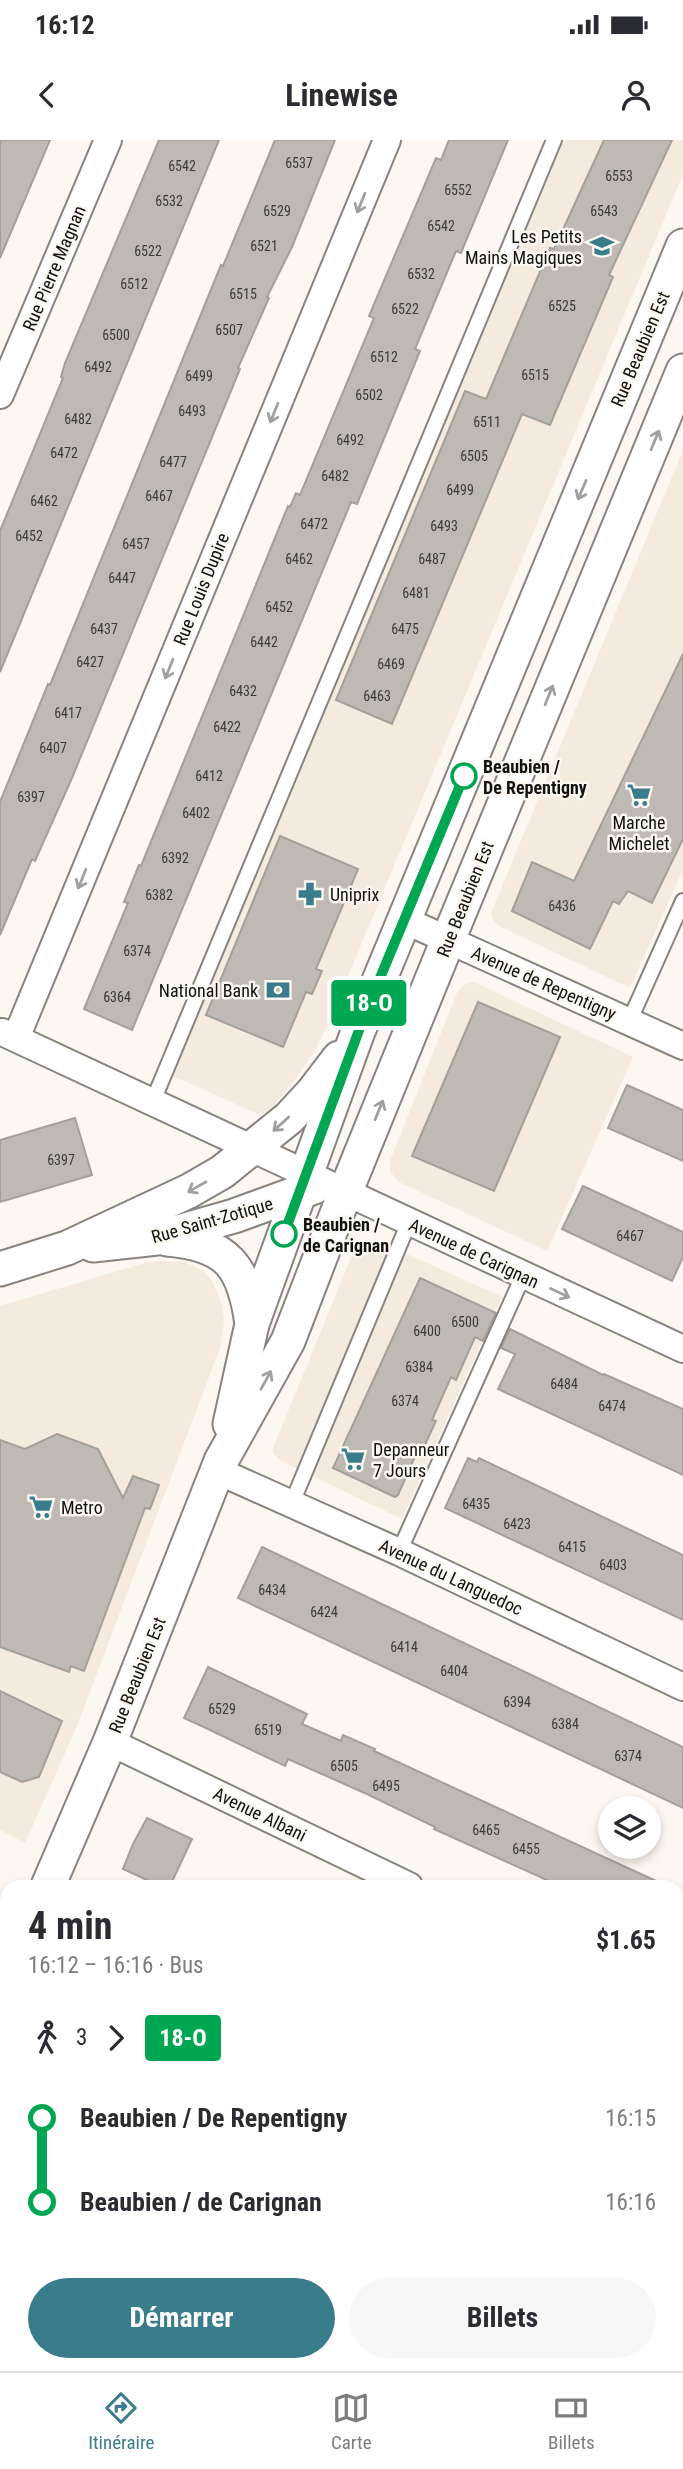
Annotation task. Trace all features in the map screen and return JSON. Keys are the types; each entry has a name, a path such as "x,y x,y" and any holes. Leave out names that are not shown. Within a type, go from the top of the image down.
{"street":[{"name":"Rue Pierre Magnan","path":"0,395 108,140"},
{"name":"Rue Louis Dupire","path":"8,1035 387,140"},
{"name":"Rue Beaubien Est","path":"51,1880 110,1742 220,1466 288,1341 325,1183 323,1132 357,1034 683,246"},
{"name":"Rue Beaubien Est","path":"220,1466 252,1324 448,940 683,371"},
{"path":"596,457 640,475"},
{"path":"482,732 526,750"},
{"name":"Avenue de Repentigny","path":"404,920 683,1046"},
{"name":"Rue Beaubien Est","path":"253,1149 289,1118 313,1092 357,1034"},
{"name":"Avenue de Carignan","path":"8,1035 683,1349"},
{"name":"Rue Saint-Zotique","path":"0,1269 67,1248 189,1191 222,1172 253,1149"},
{"name":"Rue Saint-Zotique","path":"67,1248 157,1238 233,1216 325,1183"},
{"path":"157,1238 186,1240 205,1245 232,1263 248,1295 252,1324"},
{"name":"Avenue du Languedoc","path":"220,1466 292,1503 683,1688"},
{"name":"Avenue Albani","path":"110,1742 379,1880"}],"lane":[{"path":"153,1101 554,140"},
{"path":"629,1022 683,901"},
{"path":"292,1503 409,1222"},
{"path":"398,1552 523,1276"}],"shaded area":[{"path":"564,140 683,140 683,174 328,1024 315,1051 293,1082 274,1105 258,1114 173,1076"},
{"path":"683,450 683,869 630,988 501,927 494,922 491,913"},
{"path":"474,982 633,1057 547,1251 399,1182 390,1171 390,1161 457,993 463,985"},
{"path":"374,1239 502,1297 402,1519 281,1461 273,1453 353,1253 360,1243"},
{"path":"148,1262 184,1262 202,1270 212,1281 221,1302 224,1321 221,1345 77,1726 25,1843 0,1830 0,1306"}],"building":[{"path":"0,140 50,140 0,258"},
{"path":"159,140 219,140 0,672 0,531 63,378 61,377 65,363"},
{"path":"275,140 335,140 292,247 267,297 269,298 238,368 240,369 72,778 35,861 32,859 0,935 0,802"},
{"path":"449,140 508,140 461,253 456,251 415,349 420,351 357,504 351,502 132,1030 84,1009 128,903 124,902 139,865 141,866 288,506 290,507 296,493 300,495 374,318 369,316 436,158 441,160"},
{"path":"604,140 672,140 609,275 613,277 550,425 522,414 392,724 336,700 465,391 486,399 550,248 554,249"},
{"path":"683,654 683,839 652,903 628,891 619,904 613,901 590,949 512,911 532,862 574,881"},
{"path":"280,836 358,869 316,969 322,971 312,994 306,992 283,1047 206,1015"},
{"path":"478,1002 560,1037 494,1191 412,1156"},
{"path":"627,1085 683,1110 683,1161 608,1128"},
{"path":"75,1118 92,1175 0,1202 0,1140"},
{"path":"583,1186 683,1232 683,1257 672,1281 562,1229"},
{"path":"420,1278 496,1313 483,1341 475,1337 456,1380 451,1377 432,1420 436,1421 425,1445 421,1443 395,1497 333,1468"},
{"path":"510,1329 603,1375 683,1409 683,1475 498,1389 515,1354 501,1348"},
{"path":"57,1434 98,1449 123,1498 133,1476 159,1485 150,1509 145,1508 84,1671 71,1666 69,1672 0,1647 0,1440 25,1449"},
{"path":"468,1458 477,1462 479,1458 683,1555 683,1620 445,1508"},
{"path":"262,1547 683,1747 683,1808 661,1796 238,1598"},
{"path":"208,1667 307,1714 302,1724 341,1741 343,1735 375,1749 374,1751 598,1854 598,1859 608,1859 654,1880 547,1880 288,1759 285,1766 184,1718"},
{"path":"0,1691 62,1721 39,1777 22,1782 0,1772"},
{"path":"147,1818 192,1839 173,1880 147,1880 123,1869"}],"bus line":[{"name":"18-O","path":"284,1234 357,1034 464,776"}],"place":[{"name":"Les Petits Mains Magiques","path":"602,246"},
{"name":"Beaubien / De Repentigny","path":"464,776"},
{"name":"Marche Michelet","path":"639,795"},
{"name":"Uniprix","path":"310,894"},
{"name":"National Bank","path":"278,990"},
{"name":"Beaubien / de Carignan","path":"284,1234"},
{"name":"Depanneur 7 Jours","path":"353,1459"},
{"name":"Metro","path":"41,1507"}]}
